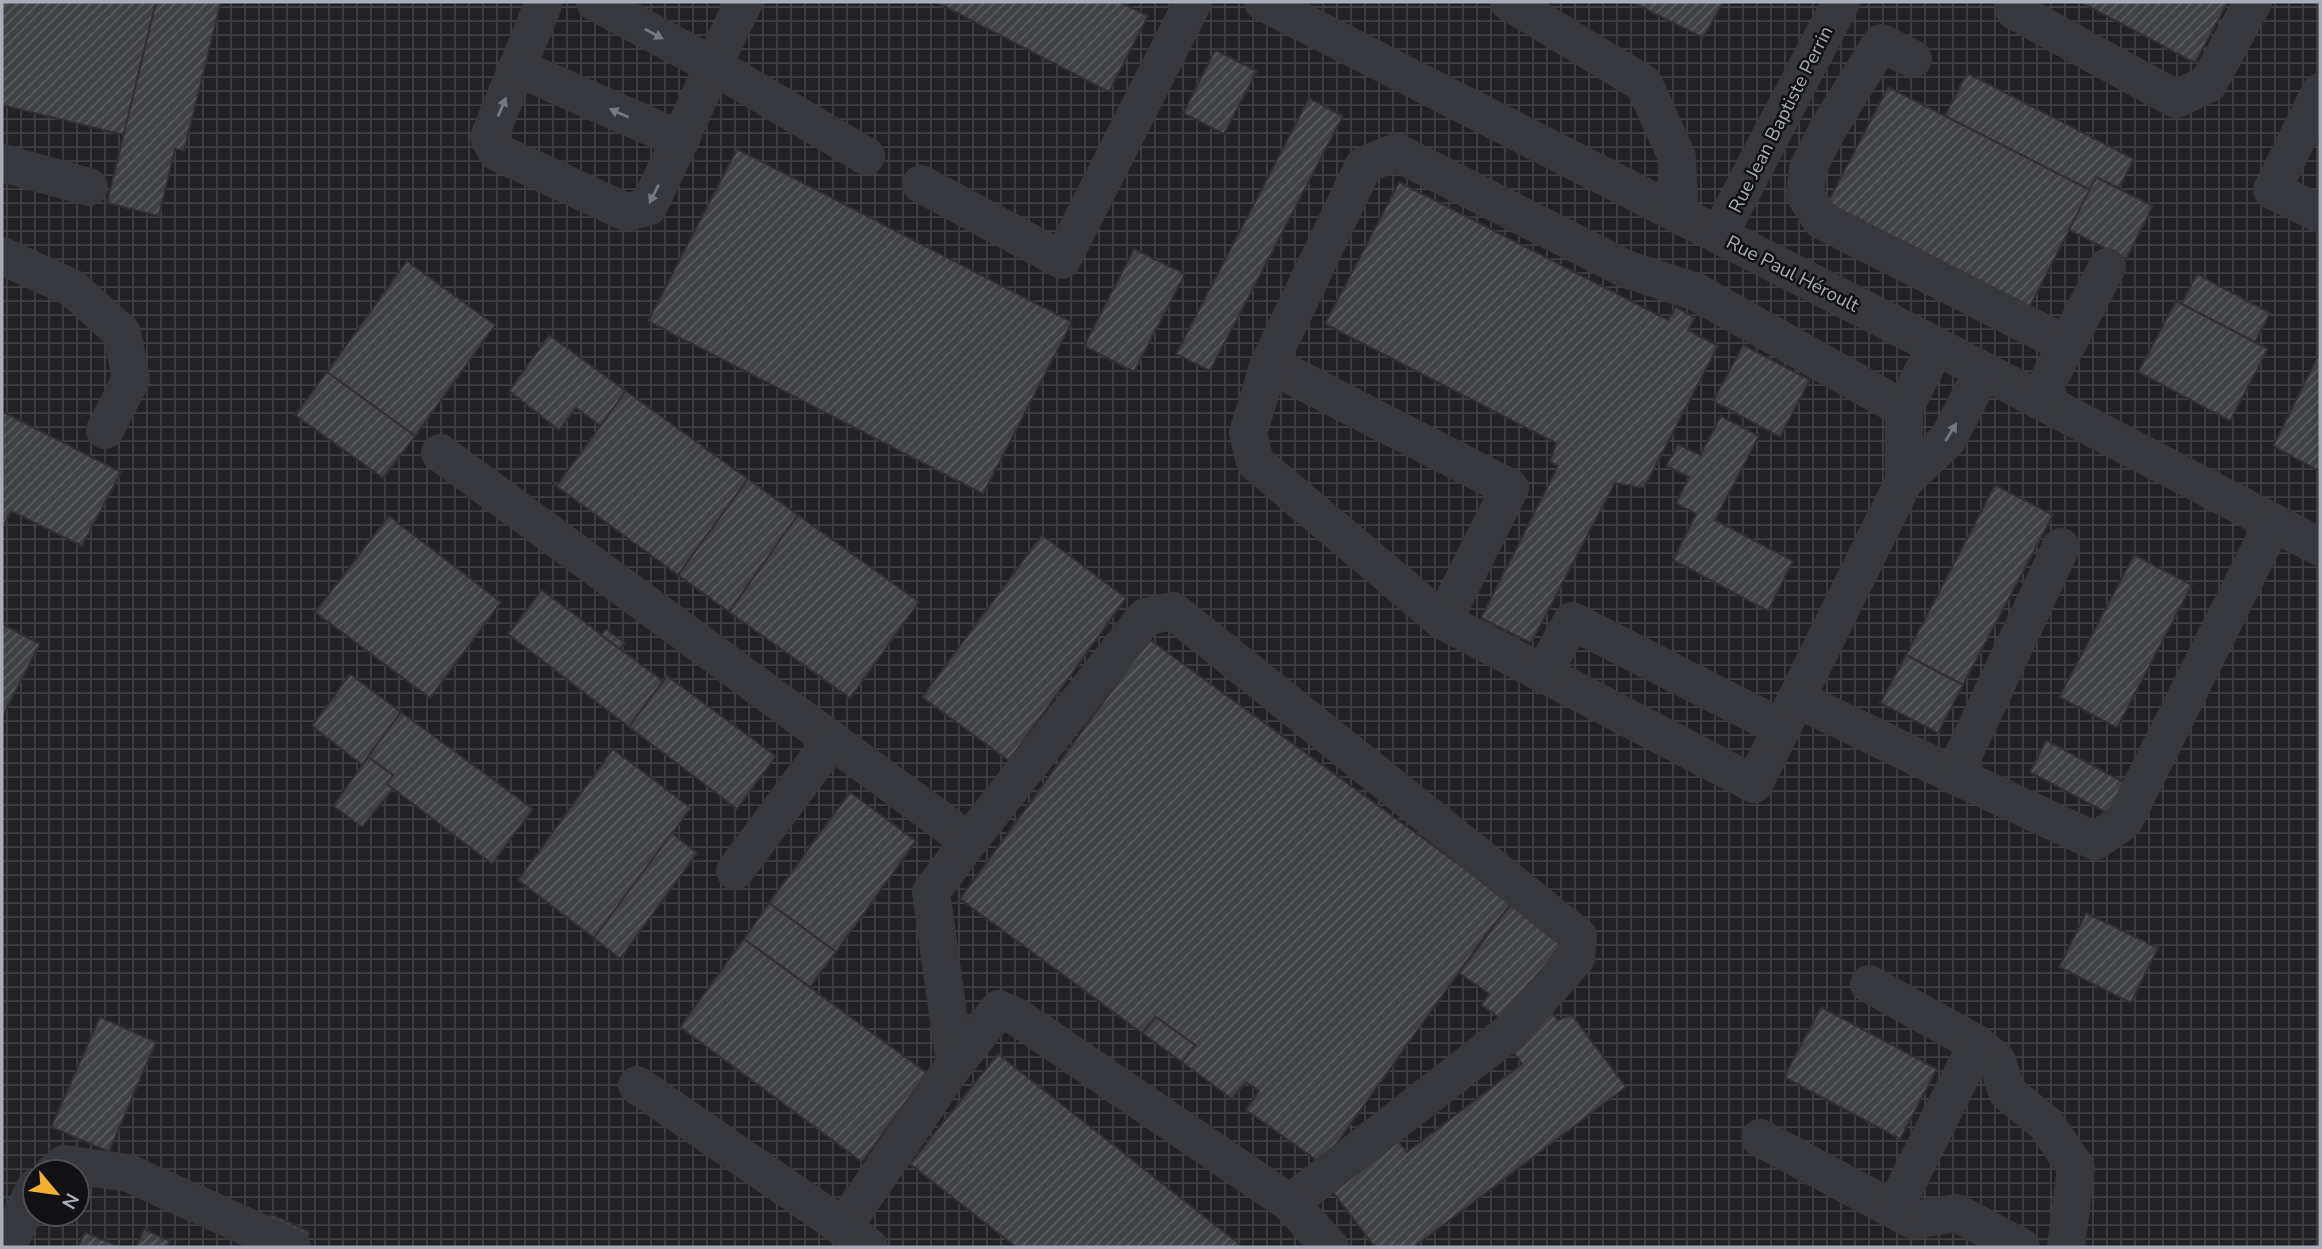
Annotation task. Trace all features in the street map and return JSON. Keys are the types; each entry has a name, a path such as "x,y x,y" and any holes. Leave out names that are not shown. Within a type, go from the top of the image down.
{"street":[{"path":"544,2 489,137 498,152 626,212 648,207 681,140 712,65 744,2"},
{"path":"595,2 712,65 866,156"},
{"path":"921,184 1062,260 1193,2"},
{"name":"Rue Paul Héroult","path":"1264,2 1936,346 2320,547"},
{"path":"1509,2 1644,85 1677,157 1680,216"},
{"name":"Rue Jean Baptiste Perrin","path":"1719,235 1841,2"},
{"path":"2014,2 2015,11 2176,99 2208,84 2253,2"},
{"path":"1913,60 1881,44 1823,137 1808,168 1805,195 1821,220 2067,345"},
{"path":"518,68 681,140"},
{"path":"2320,92 2272,190 2320,214"},
{"path":"1904,409 1696,292 1626,269 1396,152 1364,165 1269,364 1248,433 1255,463 1443,621 1754,784 1904,481 1948,439 1983,371"},
{"path":"2,163 89,187"},
{"path":"2,256 72,288 122,334 131,379 105,430"},
{"path":"2038,400 2107,267"},
{"path":"1904,481 1904,409 1936,346"},
{"path":"1269,364 1510,488 1443,621"},
{"path":"440,453 969,841"},
{"path":"1543,674 1572,621 1790,714 1954,775 2095,841 2123,821 2273,523"},
{"path":"1954,775 2061,547"},
{"path":"955,1064 931,892 1145,617 1173,611 1578,936 1576,958 1510,1032 1290,1203"},
{"path":"735,871 832,740"},
{"path":"1869,984 1977,1044 1997,1061 2007,1092 2046,1124 2076,1168 2067,1247"},
{"path":"637,1085 856,1237 955,1064 999,1009 1017,1017 1290,1203 1330,1247"},
{"path":"1902,1225 1977,1044"},
{"path":"1760,1138 1902,1225 1957,1213 2021,1247"},
{"path":"91,1168 128,1173 292,1247"},
{"path":"7,1247 21,1218"}],"shaded area":[{"path":"2,2 2320,2 2320,1247 2,1247"}],"building":[{"path":"2,2 156,2 124,135 2,105"},
{"path":"156,2 221,2 184,151 175,149 159,216 107,203"},
{"path":"936,2 1120,2 1148,16 1109,92"},
{"path":"1632,2 1723,2 1703,38"},
{"path":"2080,2 2228,2 2195,63"},
{"path":"1215,50 1257,71 1224,134 1183,113"},
{"path":"1967,73 2134,159 2119,188 2096,177 2090,190 1945,116"},
{"path":"1888,87 2090,190 2029,308 1827,204"},
{"path":"1309,98 1343,116 1210,371 1176,354"},
{"path":"737,149 1072,322 983,494 648,321"},
{"path":"2096,177 2153,206 2126,259 2069,230"},
{"path":"1399,182 1668,320 1676,307 1695,318 1688,330 1718,346 1644,488 1615,483 1531,643 1481,618 1558,466 1550,462 1556,443 1325,324"},
{"path":"1134,249 1185,274 1134,372 1084,346"},
{"path":"407,261 495,325 415,436 327,372"},
{"path":"2197,274 2270,313 2255,342 2181,304"},
{"path":"2176,301 2268,349 2230,421 2138,372"},
{"path":"549,335 626,391 601,426 576,408 559,430 509,391"},
{"path":"1743,345 1810,380 1780,437 1713,401"},
{"path":"2320,352 2320,468 2319,471 2273,446"},
{"path":"327,372 415,436 383,478 295,415"},
{"path":"626,391 748,479 678,575 552,483 557,485"},
{"path":"3,412 121,472 82,546 11,511 2,528"},
{"path":"1721,416 1759,436 1715,520 1793,561 1768,611 1673,560 1696,514 1676,503 1689,477 1666,466 1678,444 1700,455"},
{"path":"748,479 798,515 729,612 678,575"},
{"path":"1995,485 2053,515 1963,685 1906,655"},
{"path":"798,515 919,602 850,698 729,612"},
{"path":"389,516 501,602 430,698 315,612"},
{"path":"1042,535 1126,598 1009,761 922,697"},
{"path":"2134,555 2192,585 2117,728 2059,697"},
{"path":"542,590 663,681 629,727 508,634"},
{"path":"2,624 40,644 2,717"},
{"path":"606,629 625,643 620,649 601,635"},
{"path":"1149,639 1512,903 1485,936 1322,1164 1246,1110 1259,1091 1246,1082 1232,1099 1182,1062 1195,1045 1156,1017 1142,1033 960,899"},
{"path":"1906,655 1963,685 1938,733 1880,703"},
{"path":"350,674 401,712 362,765 312,726"},
{"path":"667,676 776,756 737,809 629,727"},
{"path":"401,712 533,809 492,864 387,784 393,775 368,757"},
{"path":"2046,740 2125,783 2109,814 2030,772"},
{"path":"613,749 691,808 594,938 518,880"},
{"path":"368,757 393,775 387,784 393,789 362,827 333,806"},
{"path":"850,792 916,841 836,952 769,903"},
{"path":"672,833 697,853 620,959 594,938"},
{"path":"769,903 836,952 810,987 744,939"},
{"path":"1512,903 1563,942 1504,1021 1481,1005 1489,994 1459,973"},
{"path":"2086,913 2158,948 2131,1003 2059,967"},
{"path":"744,939 927,1073 862,1162 680,1027"},
{"path":"1821,1007 1937,1069 1900,1139 1784,1077"},
{"path":"1552,1012 1558,1020 1572,1015 1626,1087 1414,1247 1375,1247 1332,1191 1398,1141 1407,1152 1522,1064 1508,1045"},
{"path":"100,1017 156,1042 109,1152 51,1127"},
{"path":"1156,1017 1195,1045 1182,1062 1142,1033"},
{"path":"998,1054 1243,1247 1016,1247 910,1164"},
{"path":"271,1214 310,1232 304,1244 265,1226"},
{"path":"144,1229 170,1241 167,1247 136,1247"},
{"path":"85,1232 120,1247 78,1247"}]}
